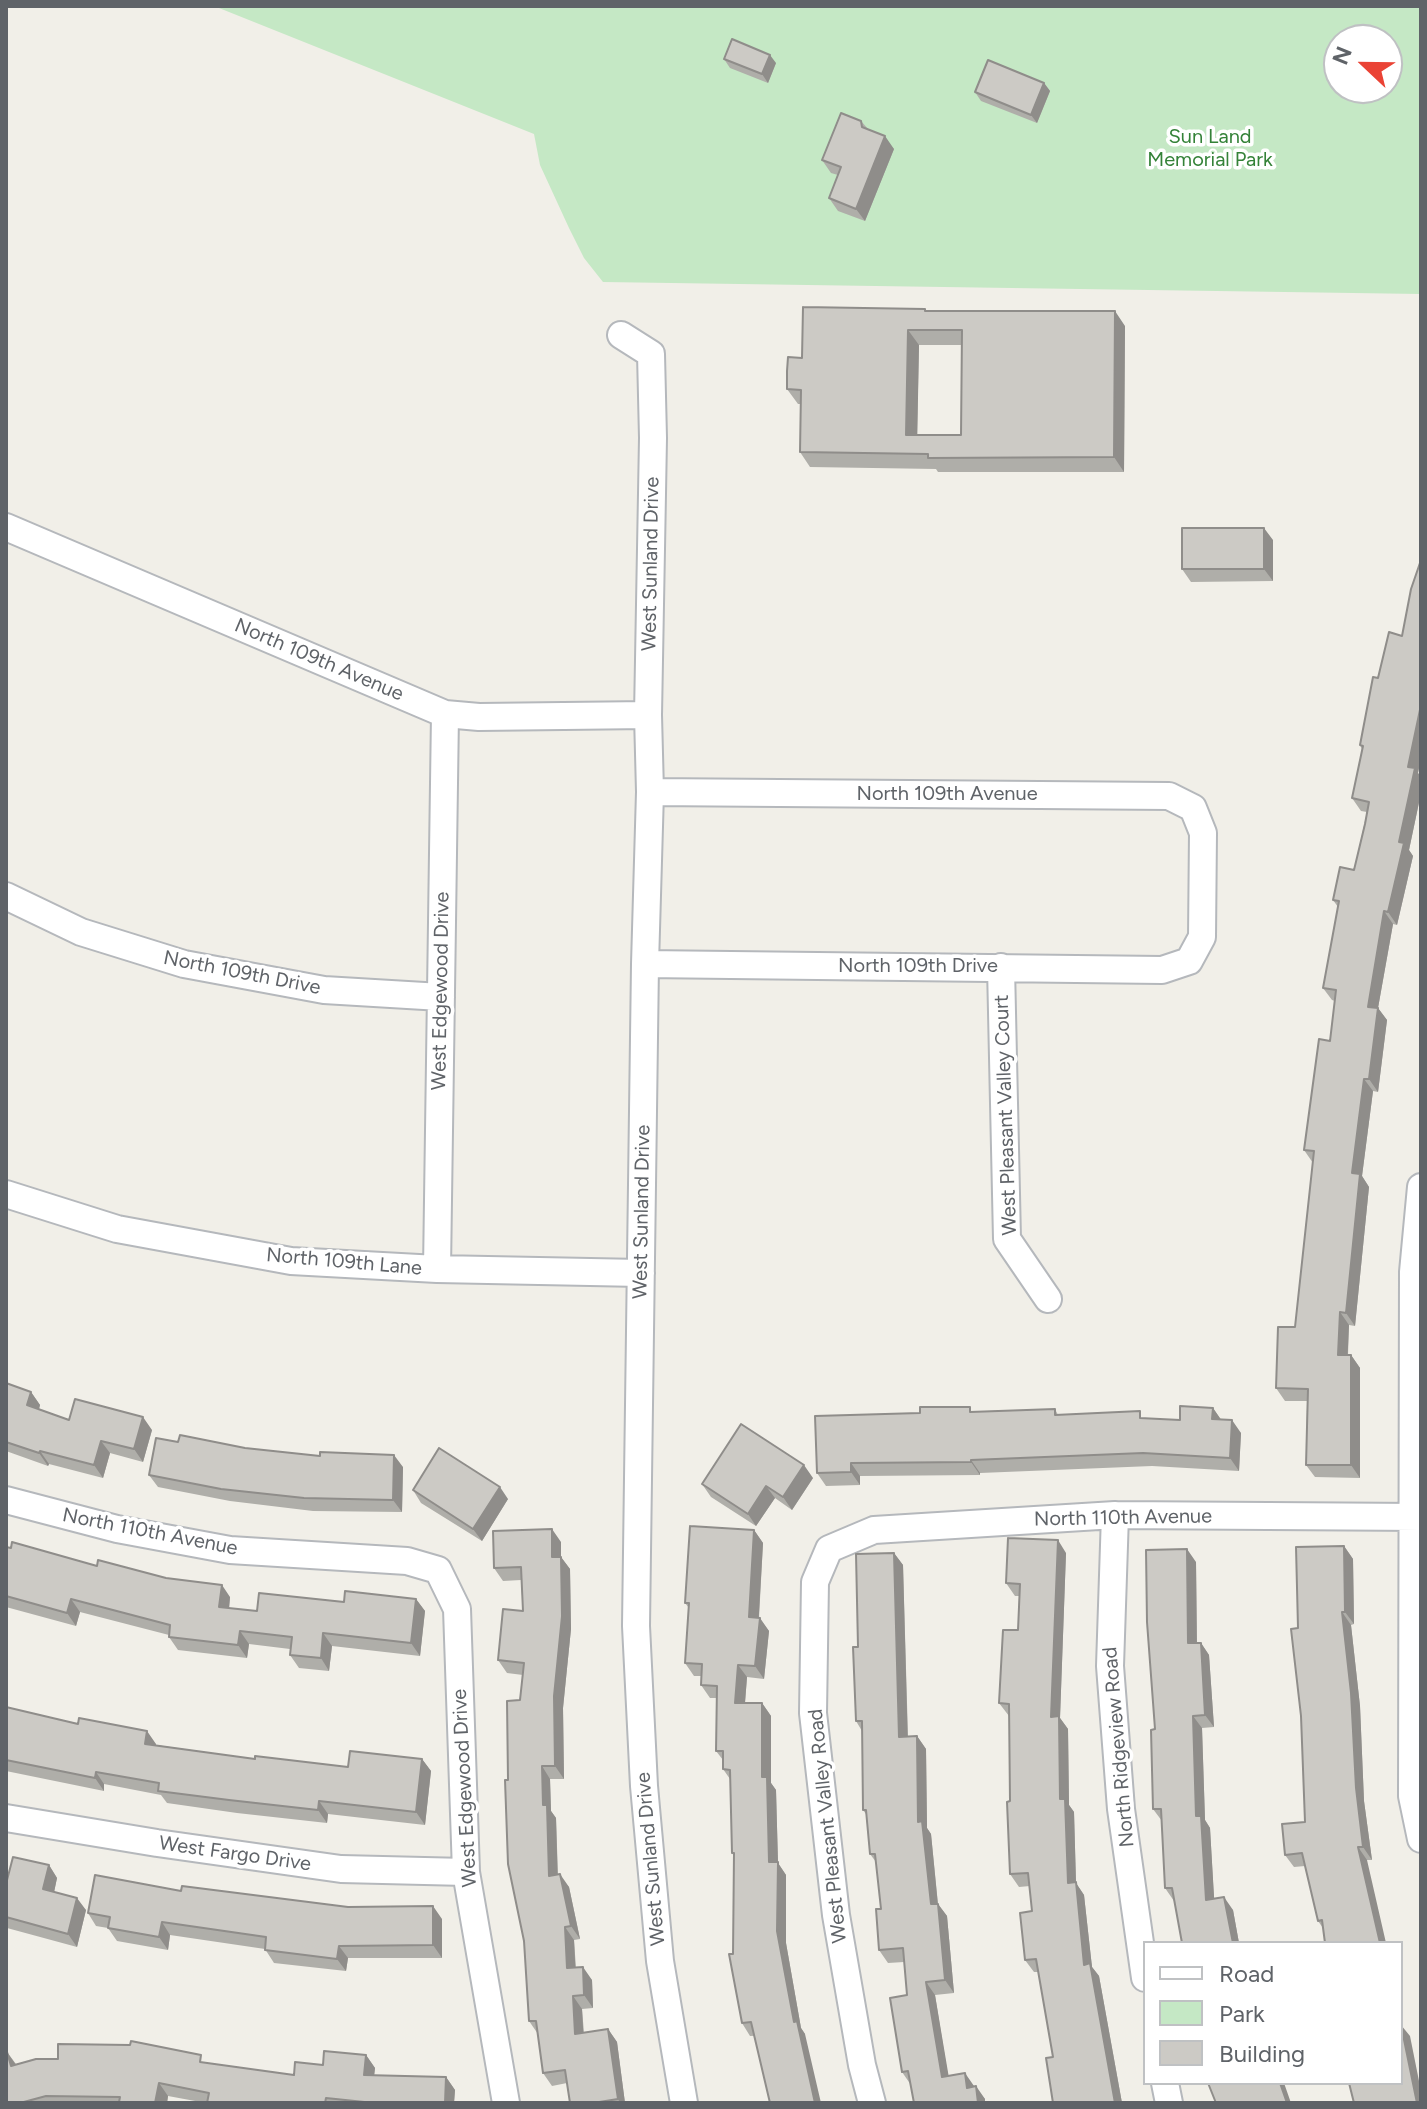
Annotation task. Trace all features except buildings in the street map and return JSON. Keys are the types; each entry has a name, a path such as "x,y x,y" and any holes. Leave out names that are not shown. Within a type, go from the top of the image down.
{"street":[{"name":"West Sunland Drive","path":"621,335 651,354 650,792 636,1626 660,1961 684,2103"},
{"name":"North 109th Avenue","path":"6,527 445,714 479,717 648,715"},
{"name":"West Edgewood Drive","path":"437,1269 445,714"},
{"name":"North 109th Avenue","path":"650,792 1169,796 1193,808 1203,833 1202,937 1189,961"},
{"name":"North 109th Drive","path":"6,896 81,932 184,964 324,990 441,997"},
{"name":"North 109th Drive","path":"645,964 1162,970 1189,961"},
{"name":"West Pleasant Valley Court","path":"1001,967 1007,1239 1048,1299"},
{"path":"1421,1187 1413,1272 1417,1517 1412,1796 1421,1839"},
{"name":"North 109th Lane","path":"6,1194 117,1229 291,1261 437,1269 641,1273"},
{"name":"North 110th Avenue","path":"6,1500 117,1529 230,1550 407,1561 438,1570"},
{"name":"North 110th Avenue","path":"829,1549 874,1530 1115,1515 1417,1517"},
{"name":"North Ridgeview Road","path":"1115,1515 1110,1666 1121,1809 1143,1964"},
{"name":"West Pleasant Valley Road","path":"829,1549 815,1582 813,1713 836,1915 862,2065 872,2103"},
{"name":"West Edgewood Drive","path":"438,1570 457,1609 466,1872 506,2103"},
{"name":"West Fargo Drive","path":"6,1818 341,1869 466,1872"}],"green space":[{"name":"Sun Land Memorial Park","path":"214,6 1421,6 1421,294 603,282 584,258 540,165 534,134"}]}
